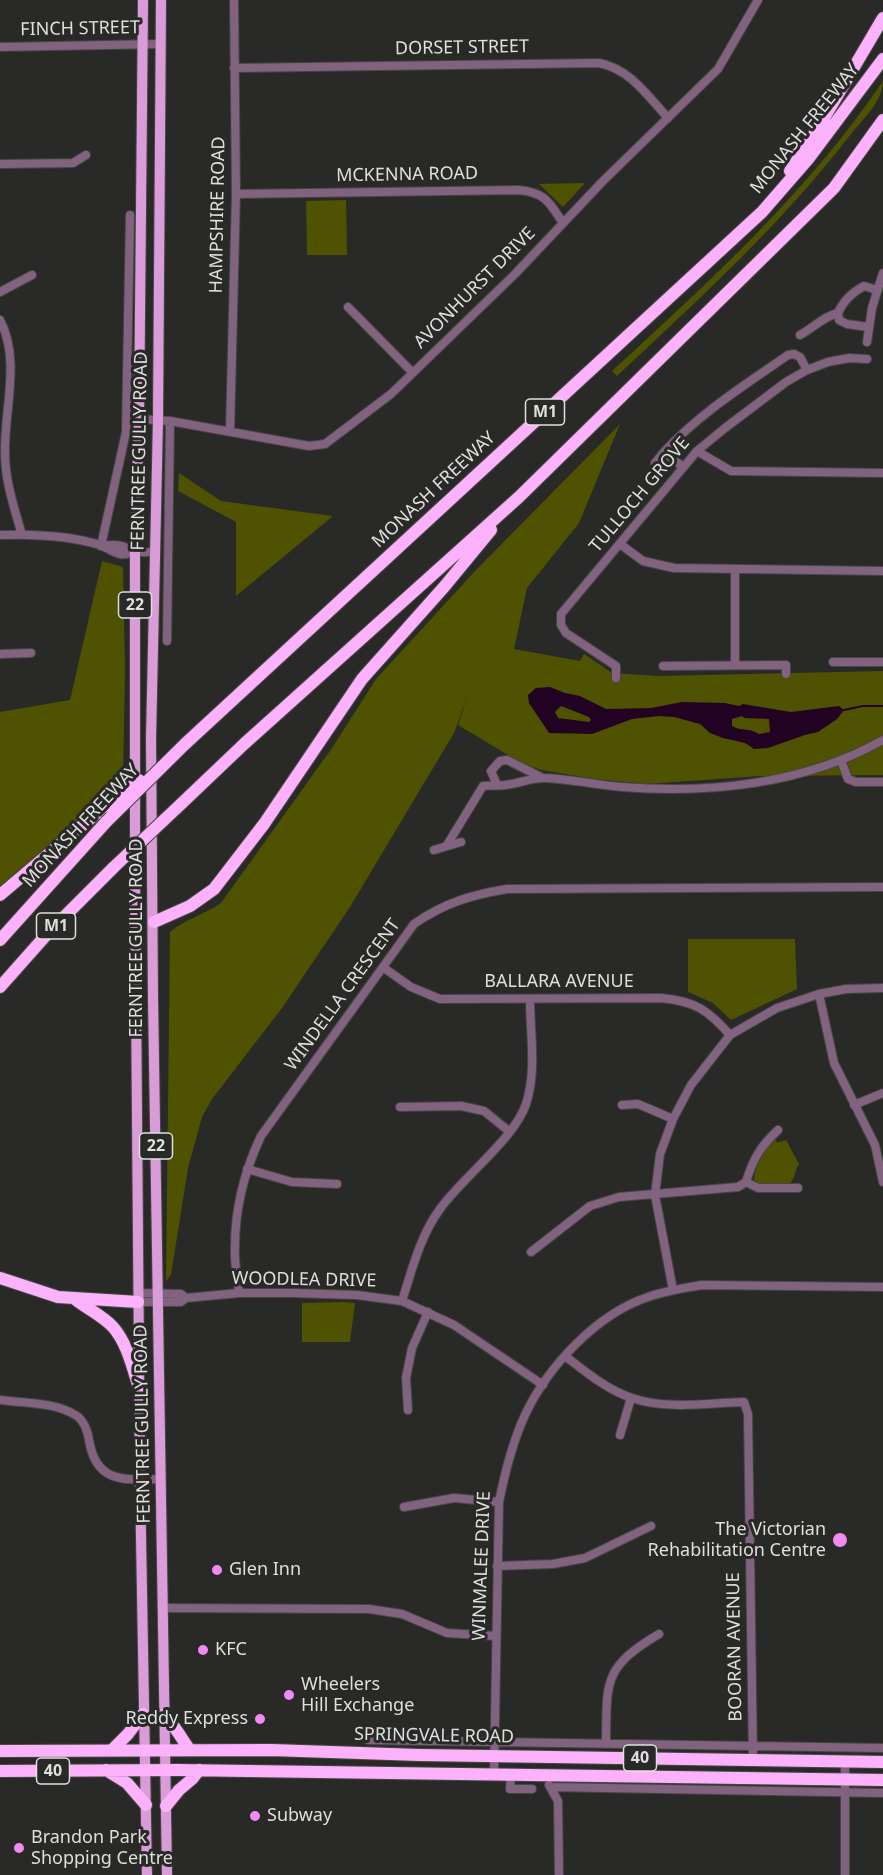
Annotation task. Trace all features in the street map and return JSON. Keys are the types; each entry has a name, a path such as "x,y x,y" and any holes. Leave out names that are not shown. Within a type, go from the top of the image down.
{"highway":[{"path":"762,212 817,130 883,18"},
{"name":"MONASH FREEWAY","path":"0,940 106,822 185,744 762,212 809,158 883,59"},
{"name":"M1","path":"0,987 48,933 114,867 244,744 519,497 834,188 883,120"},
{"path":"834,188 860,164 883,135"},
{"path":"153,922 190,906 214,890 264,824 362,680 519,497"},
{"path":"0,895 104,807 185,744"},
{"path":"0,1278 44,1293 74,1299 138,1298"},
{"path":"74,1299 112,1325 126,1347 140,1391"},
{"path":"112,1750 143,1714"},
{"path":"164,1715 172,1722 189,1749"},
{"name":"SPRINGVALE ROAD","path":"0,1751 189,1749 883,1762"},
{"path":"106,1770 127,1783 146,1805"},
{"path":"166,1806 199,1770"},
{"name":"SPRINGVALE ROAD","path":"0,1771 199,1770 883,1780"}],"main road":[{"name":"FERNTREE GULLY ROAD","path":"143,0 139,419 135,551 135,871 140,1480 147,1875"},
{"name":"FERNTREE GULLY ROAD","path":"160,0 158,419 151,739 166,1875"},
{"path":"143,1644 163,1644"}],"street":[{"name":"HAMPSHIRE ROAD","path":"230,431 236,194 234,0"},
{"name":"AVONHURST DRIVE","path":"139,419 170,420 309,446 325,444 391,394 515,274 718,69 758,0"},
{"name":"FINCH STREET","path":"0,47 161,44"},
{"name":"DORSET STREET","path":"234,68 598,63 614,66 625,72 668,118"},
{"path":"0,164 73,164 86,155"},
{"name":"MCKENNA ROAD","path":"236,194 536,191 548,200 563,223"},
{"name":"FERNTREE GULLY ROAD","path":"101,546 126,432 130,215"},
{"path":"867,342 872,308 883,273"},
{"path":"0,292 32,274"},
{"path":"868,327 847,324 839,320 838,313 841,304 857,290 864,286 877,290"},
{"path":"348,307 413,373"},
{"path":"872,308 883,310"},
{"path":"800,335 814,328 831,314 838,313"},
{"path":"0,320 9,347 10,367 5,450 6,476 22,535"},
{"path":"655,463 682,432 717,404 788,355 794,354 800,357 807,370"},
{"name":"TULLOCH GROVE","path":"616,678 616,666 566,633 561,625 561,614 697,451 760,402 807,370 828,362 849,358 867,358"},
{"path":"167,640 170,420"},
{"path":"697,451 731,471 883,473"},
{"path":"664,452 683,467"},
{"path":"155,518 169,503"},
{"path":"0,535 60,537 101,546 123,555 135,551 154,552"},
{"path":"620,544 643,561 659,566 883,571"},
{"path":"735,569 735,665"},
{"path":"0,654 31,653"},
{"path":"833,662 883,662"},
{"path":"663,666 786,665 786,674"},
{"path":"447,845 491,771 500,761 507,760 543,777 623,788 719,787 773,780 822,768 861,753 883,740"},
{"path":"842,760 848,779 856,782 883,782"},
{"path":"491,771 497,785"},
{"path":"483,786 505,785 543,777"},
{"path":"434,850 461,842"},
{"name":"WINDELLA CRESCENT","path":"239,1293 235,1235 248,1169 261,1136 414,924 434,910 474,895 519,889 883,887"},
{"name":"BALLARA AVENUE","path":"384,968 411,987 440,999 661,998 684,1000 712,1015 730,1035"},
{"path":"674,1290 655,1195 660,1154 673,1119 691,1085 730,1035 777,1008 819,994 846,989 883,988"},
{"path":"819,994 834,1064 874,1145 883,1182"},
{"path":"402,1301 423,1238 438,1211 510,1131 526,1106 531,1081 530,999"},
{"path":"854,1105 883,1093"},
{"path":"622,1106 638,1104 673,1119"},
{"path":"400,1107 461,1106 484,1111 510,1131"},
{"path":"531,1252 590,1206 619,1197 738,1187 746,1182 752,1163 763,1144 778,1130"},
{"path":"248,1169 292,1182 337,1184"},
{"path":"746,1182 758,1188 798,1188"},
{"name":"WINMALEE DRIVE","path":"494,1774 499,1502 506,1464 525,1414 565,1356 592,1329 609,1316 648,1297 674,1290 702,1285 883,1287"},
{"name":"WOODLEA DRIVE","path":"138,1298 159,1298 181,1302 186,1298 239,1293 357,1294 402,1301 454,1325 543,1385"},
{"path":"408,1410 406,1378 412,1348 428,1312"},
{"name":"BOORAN AVENUE","path":"565,1356 597,1381 631,1398 676,1404 744,1402 748,1414 753,1760"},
{"path":"620,1435 631,1398"},
{"path":"0,1400 60,1407 80,1418 88,1434 91,1452 98,1466 116,1479 160,1479"},
{"path":"404,1507 454,1498 499,1502"},
{"path":"497,1566 553,1564 585,1558 651,1526"},
{"path":"162,1608 369,1609 402,1614 447,1633 496,1636"},
{"path":"606,1744 609,1684 618,1664 635,1649 659,1634"},
{"name":"SPRINGVALE ROAD","path":"368,1740 883,1748"},
{"path":"867,1762 873,1748"},
{"path":"845,1761 845,1875"},
{"name":"SPRINGVALE ROAD","path":"511,1774 510,1789 532,1789"},
{"path":"543,1774 558,1801 559,1875"},
{"path":"550,1787 883,1793"},
{"path":"558,1801 568,1787"}],"shaded area":[{"path":"883,81 880,96 872,109 797,199 739,260 617,376 612,371 721,269 790,198 854,122"},
{"path":"585,183 563,207 539,184"},
{"path":"346,200 347,255 307,255 306,201"},
{"path":"620,424 579,523 527,588 514,649 580,661 584,654 612,673 659,676 883,671 883,775 760,776 646,784 595,779 542,770 523,764 458,725 468,694 454,733 350,907 282,1008 212,1099 202,1117 188,1168 171,1275 166,1281 170,932 221,903 332,748 376,679 476,570"},
{"path":"179,473 221,501 333,516 236,596 236,522 178,491"},
{"path":"102,561 123,567 125,670 123,781 0,887 0,712 70,700"},
{"path":"550,687 580,696 606,709 651,708 682,702 725,703 739,706 743,704 791,712 839,706 844,710 837,719 818,732 768,748 754,749 745,743 710,733 700,724 674,717 632,719 592,734 549,733 529,703 528,695 536,688","holes":["561,706 589,717 591,720 589,722 558,718 555,712","742,716 769,719 770,732 759,734 732,726 732,719"]},
{"path":"688,939 795,939 797,989 731,1020 713,1003 688,992"},
{"path":"776,1140 777,1143 786,1140 799,1164 793,1179 790,1183 783,1185 754,1182 760,1160 772,1141"},
{"path":"302,1303 355,1303 350,1342 302,1342"}],"waterway":[{"path":"844,710 863,706 883,706"}],"place":[{"name":"The Victorian Rehabilitation Centre","path":"840,1540"},
{"name":"Glen Inn","path":"217,1570"},
{"name":"KFC","path":"203,1650"},
{"name":"Wheelers Hill Exchange","path":"289,1695"},
{"name":"Reddy Express","path":"260,1719"},
{"name":"Subway","path":"255,1816"},
{"name":"Brandon Park Shopping Centre","path":"19,1848"}]}
